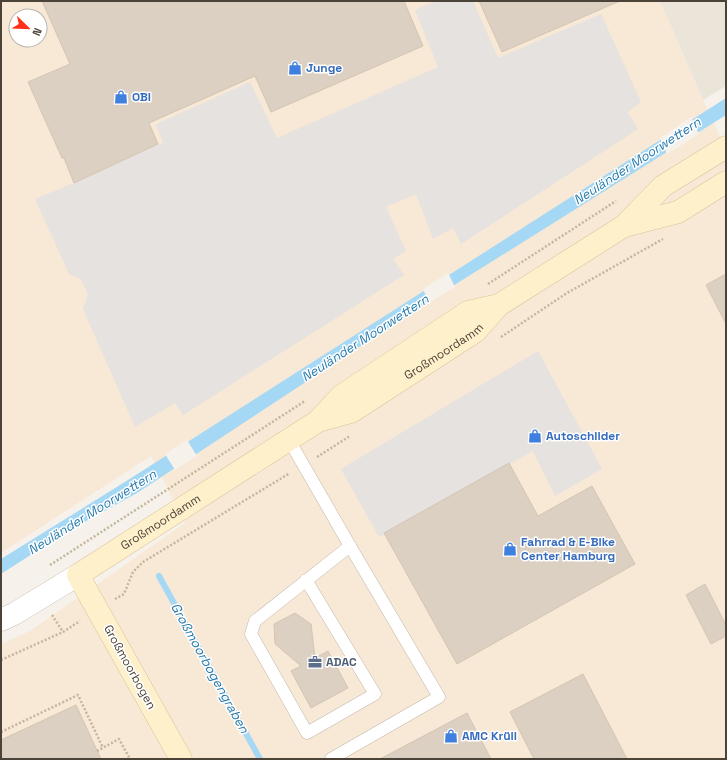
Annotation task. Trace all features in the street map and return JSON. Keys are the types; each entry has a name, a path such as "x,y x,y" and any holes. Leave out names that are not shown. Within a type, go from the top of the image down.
{"main road":[{"name":"Großmoordamm","path":"78,575 318,422 351,412 476,331 499,305 624,226 663,186 726,147"},
{"path":"692,168 726,166"},
{"name":"Großmoordamm","path":"624,226 678,212 726,182"},
{"name":"Großmoordamm","path":"318,422 341,396 468,312 499,305"},
{"path":"444,352 455,321"},
{"name":"Großmoorbogen","path":"78,575 181,759"}],"street":[{"name":"Großmoordamm","path":"1,620 14,614 78,575"}],"lane":[{"path":"289,440 438,697 331,759"},
{"path":"306,580 375,694 306,733 252,634 255,621 306,580 350,546"}],"path":[{"path":"1,660 62,632"},
{"path":"1,732 78,695 103,748"},
{"path":"97,751 119,739 130,759"}],"shaded area":[{"path":"1,1 660,1 726,149 726,759 1,759 1,644 30,631 185,523 151,456 1,553"},
{"path":"436,1 473,1 498,58 601,14 641,102 628,112 638,129 461,244 453,228 433,239 416,194 386,207 406,251 393,259 404,275 183,415 175,403 135,427 83,309 88,295 81,279 69,274 35,199 163,143 156,124 250,82 277,138 438,67 415,10"},
{"path":"660,1 726,1 726,86 703,100"},
{"path":"538,351 602,469 555,496 533,451 379,537 341,469"}],"water":[{"name":"Neuländer Moorwettern","path":"726,98 726,115 432,299 137,493 68,531 1,574 1,559 128,480"}],"pier":[{"path":"691,117 699,134 667,154 660,138"},
{"path":"448,273 455,287 429,303 423,289"},
{"path":"187,440 197,456 175,470 165,454"}],"building":[{"name":"OBI","path":"42,1 404,1 423,46 271,112 255,76 149,123 158,144 74,183 64,158 62,158 28,82 70,64 48,14 48,8 45,8"},
{"path":"479,1 620,1 502,52"},
{"path":"726,274 726,324 706,285"},
{"name":"Fahrrad & E-Bike Center Hamburg","path":"509,463 538,516 592,486 635,564 457,664 384,533"},
{"path":"705,584 726,625 726,636 711,644 686,595"},
{"name":"ADAC","path":"295,613 311,624 315,658 328,651 348,688 311,708 291,671 301,666 275,644 274,624"},
{"path":"583,674 627,759 534,759 510,712"},
{"path":"76,705 101,759 1,759 1,740"},
{"name":"AMC Krüll","path":"467,713 491,759 380,759"}],"waterway":[{"name":"Großmoorbogengraben","path":"159,576 260,759"}],"place":[{"name":"Junge","path":"295,68"},
{"name":"OBI","path":"121,97"},
{"name":"Autoschilder","path":"535,436"},
{"name":"Fahrrad & E-Bike Center Hamburg","path":"510,549"},
{"name":"ADAC","path":"315,662"},
{"name":"AMC Krüll","path":"451,736"}]}
